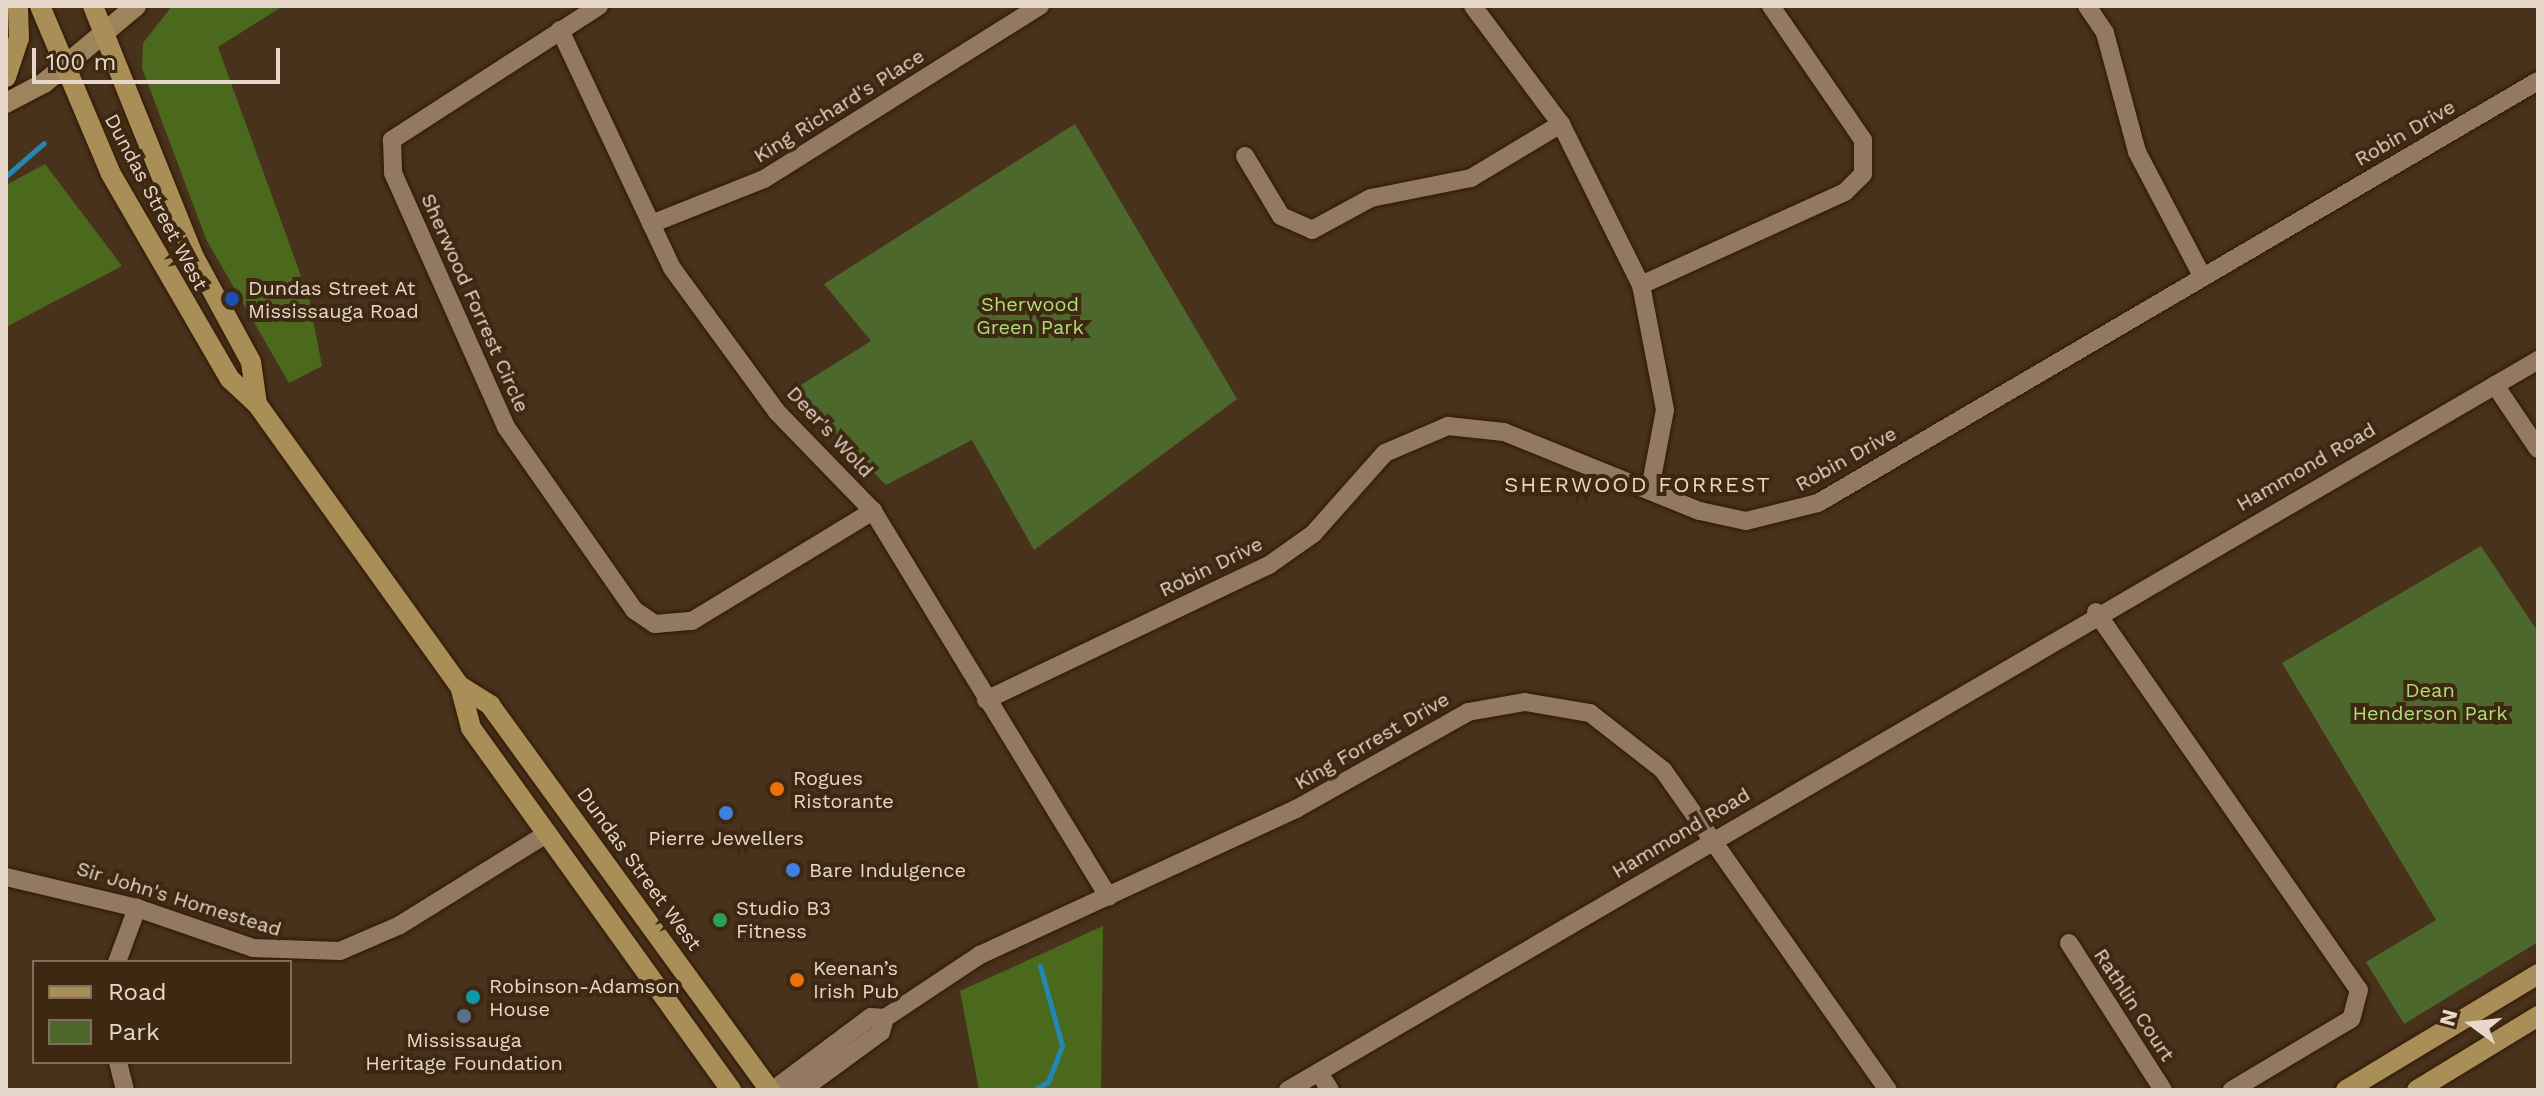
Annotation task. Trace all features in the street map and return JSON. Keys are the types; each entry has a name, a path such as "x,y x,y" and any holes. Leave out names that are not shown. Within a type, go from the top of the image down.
{"main road":[{"path":"6,77 19,38 18,6"},
{"name":"Dundas Street West","path":"40,6 64,67 174,290 230,379 257,404 460,686 471,728 731,1090"},
{"name":"Dundas Street West","path":"93,6 194,257 251,362 257,404"},
{"path":"6,103 64,67 136,6"},
{"name":"Dundas Street West","path":"460,686 490,705 773,1090"},
{"path":"2346,1090 2538,974"},
{"path":"2417,1090 2538,1016"}],"street":[{"name":"Sherwood Forrest Circle","path":"599,6 392,140 393,173 506,427 634,610 655,624 692,621 873,511"},
{"name":"King Richard's Place","path":"651,224 764,179 1040,6"},
{"path":"1473,6 1561,124 1641,285 1665,410 1650,489"},
{"path":"1641,285 1845,192 1863,174 1863,140 1771,6"},
{"path":"2087,6 2105,33 2137,152 2202,276"},
{"name":"Deer's Wold","path":"560,30 672,268 742,366 873,511 1109,897"},
{"name":"Robin Drive","path":"986,700 1269,565 1313,534 1385,453 1433,429 1504,432 1650,489 1746,521 1818,503 2538,81"},
{"path":"1245,156 1281,216 1312,230 1371,198 1471,178 1561,124"},
{"name":"Hammond Road","path":"1288,1090 2096,612 2538,360"},
{"path":"2495,385 2538,449"},
{"path":"2096,612 2359,990 2351,1019 2232,1090"},
{"name":"King Forrest Drive","path":"773,1090 871,1017 885,1018 980,955 1296,809 1468,712 1496,704 1558,704 1601,720 1663,770 1715,839 1888,1090"},
{"name":"Sir John's Homestead","path":"6,877 137,908 253,948 340,951 400,925 548,833"},
{"path":"118,960 137,908"},
{"name":"Rathlin Court","path":"2069,943 2163,1090"},
{"path":"118,1064 125,1090"},
{"path":"1319,1073 1330,1090"}],"green space":[{"path":"172,6 283,6 218,47 309,298 322,366 289,383 206,239 142,68 143,43"},
{"name":"Sherwood Green Park","path":"1075,124 1237,399 1034,550 972,440 886,485 793,390 871,341 824,284"},
{"path":"45,164 122,266 6,327 6,185"},
{"name":"Dean Henderson Park","path":"2481,546 2538,632 2538,942 2404,1024 2366,962 2436,920 2282,663"},
{"path":"1103,926 1101,1090 979,1090 960,991"}],"waterway":[{"path":"6,176 44,143"},
{"path":"1034,1090 1048,1082 1062,1045 1040,966"}],"place":[{"name":"Dundas Street At Mississauga Road","path":"232,299"},
{"name":"Rogues Ristorante","path":"777,789"},
{"name":"Pierre Jewellers","path":"726,813"},
{"name":"Bare Indulgence","path":"793,870"},
{"name":"Studio B3 Fitness","path":"720,920"},
{"name":"Keenan’s Irish Pub","path":"797,980"},
{"name":"Robinson-Adamson House","path":"473,997"},
{"name":"Mississauga Heritage Foundation","path":"464,1016"}],"district":[{"name":"SHERWOOD FORREST","path":"1638,485"}]}
